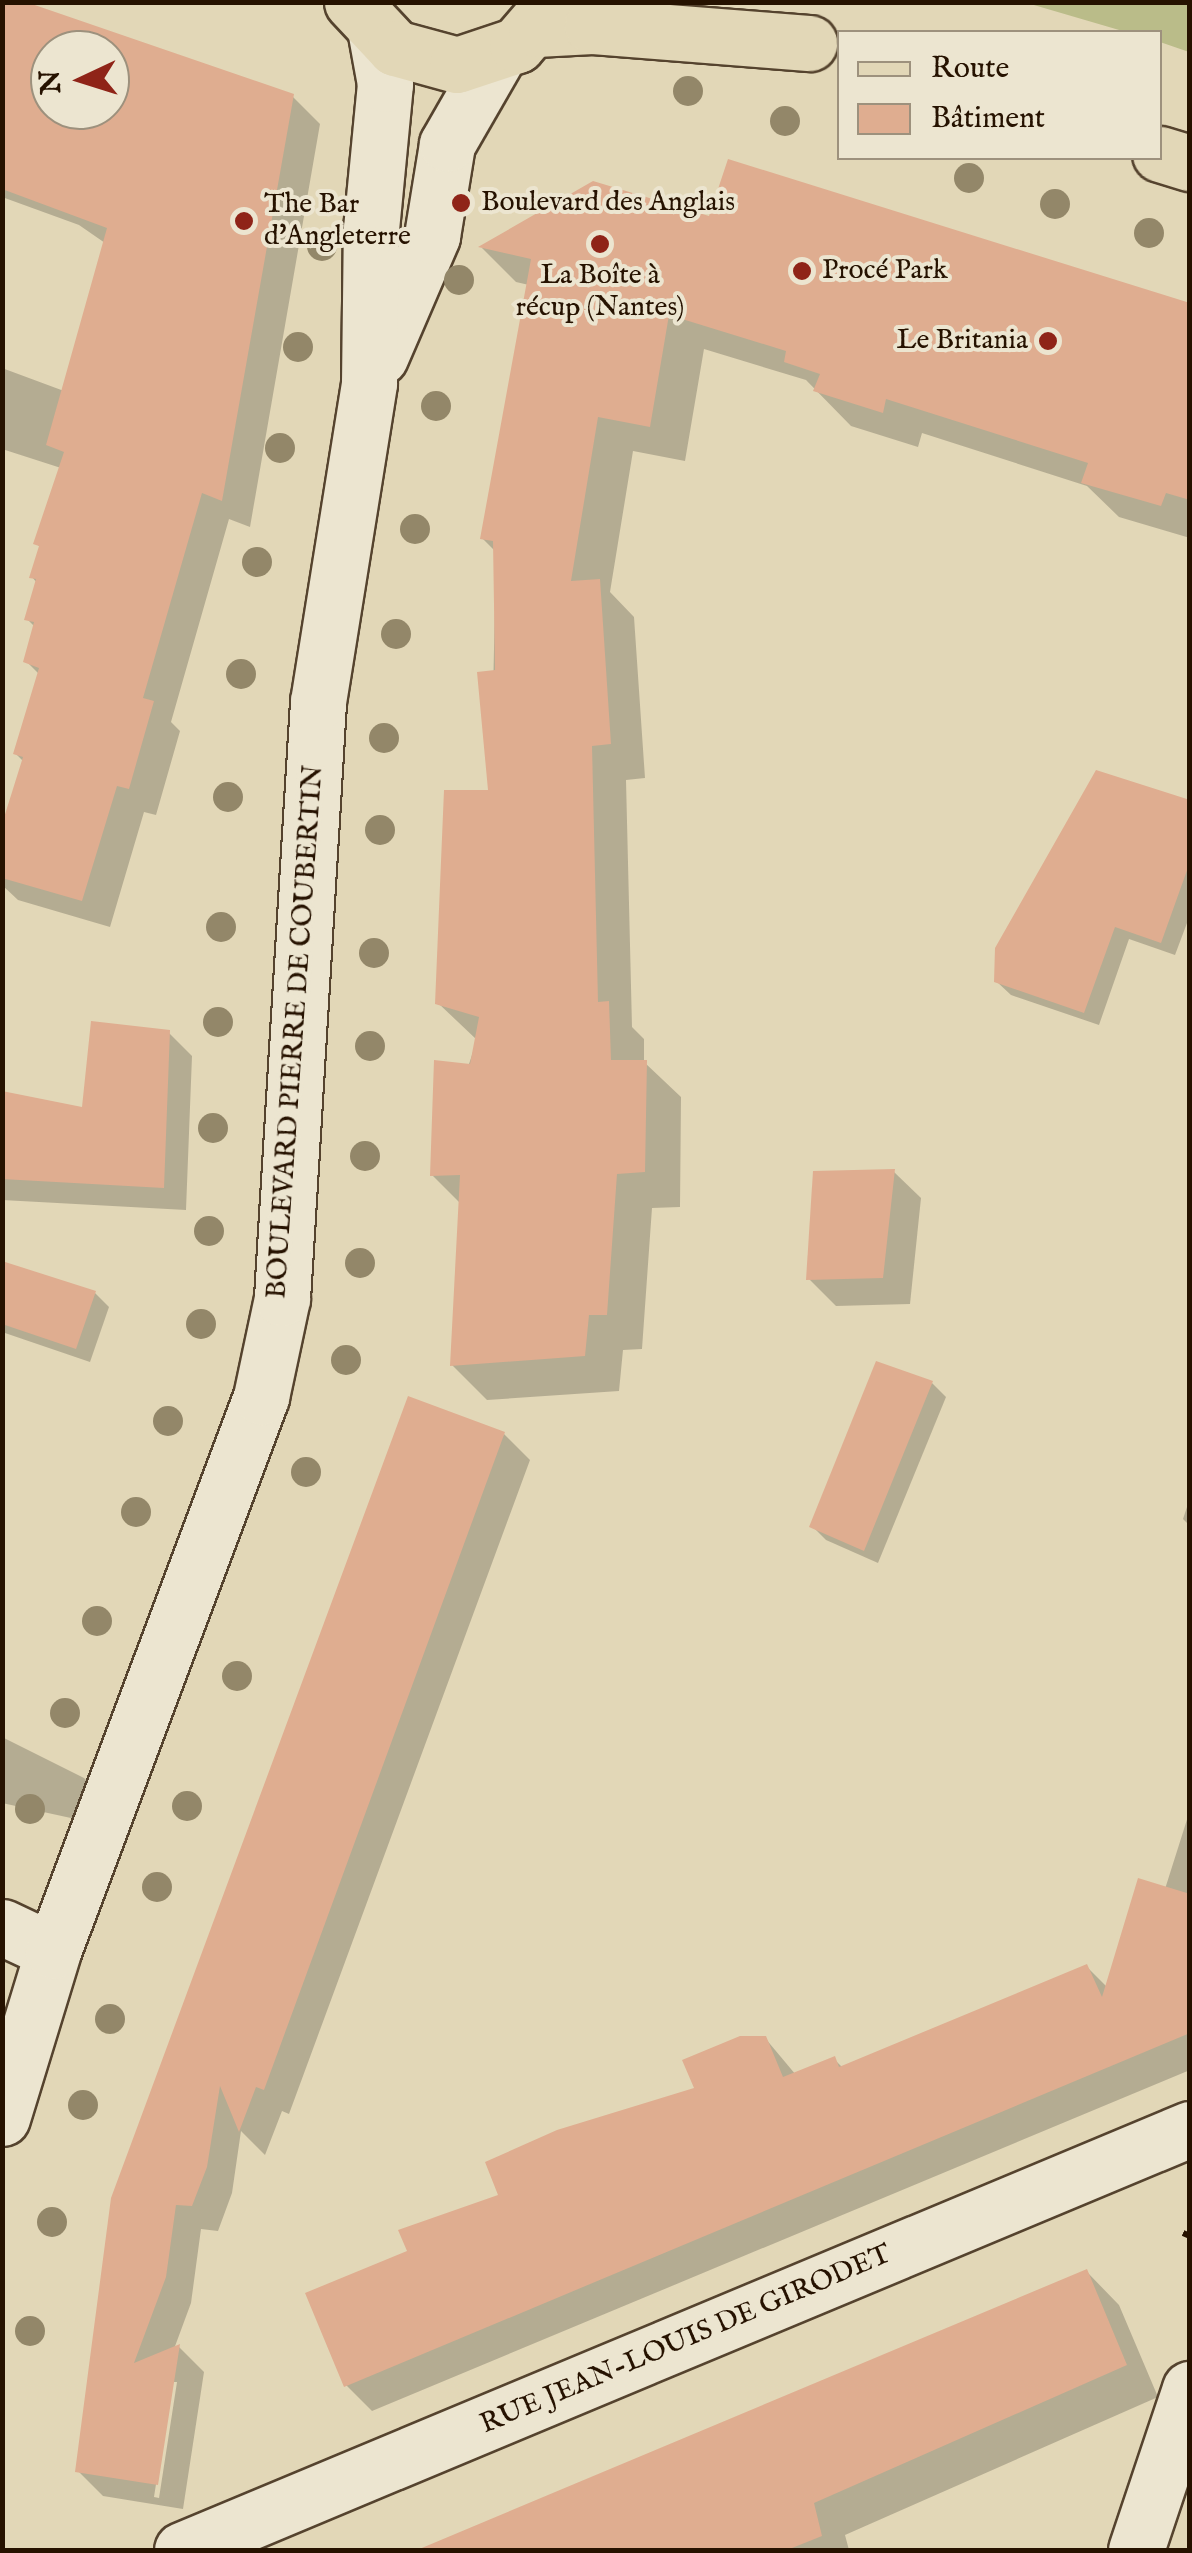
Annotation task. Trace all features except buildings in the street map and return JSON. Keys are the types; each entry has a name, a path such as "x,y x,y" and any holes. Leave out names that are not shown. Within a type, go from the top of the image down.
{"main road":[{"path":"725,2 824,48"},
{"path":"364,18 414,58 437,64 529,30 592,26 824,48"},
{"path":"1162,155 1190,163"}],"street":[{"name":"BOULEVARD PIERRE DE COUBERTIN","path":"2,2118 53,1951 261,1397 282,1298 318,702 369,382 371,229 385,84 364,18"},
{"name":"BOULEVARD PIERRE DE COUBERTIN","path":"369,382 432,236 447,144 529,30"},
{"path":"2,1927 53,1951"},
{"name":"RUE JEAN-LOUIS DE GIRODET","path":"182,2550 1190,2129"},
{"path":"1136,2550 1190,2389"}],"green space":[{"path":"1027,3 1189,3 1189,52 1162,43 1162,30 1119,30"}],"place":[{"name":"Boulevard des Anglais","path":"461,203"},
{"name":"The Bar d'Angleterre","path":"244,221"},
{"name":"La Boîte à récup (Nantes)","path":"600,244"},
{"name":"Procé Park","path":"802,271"},
{"name":"Le Britania","path":"1048,341"}]}
